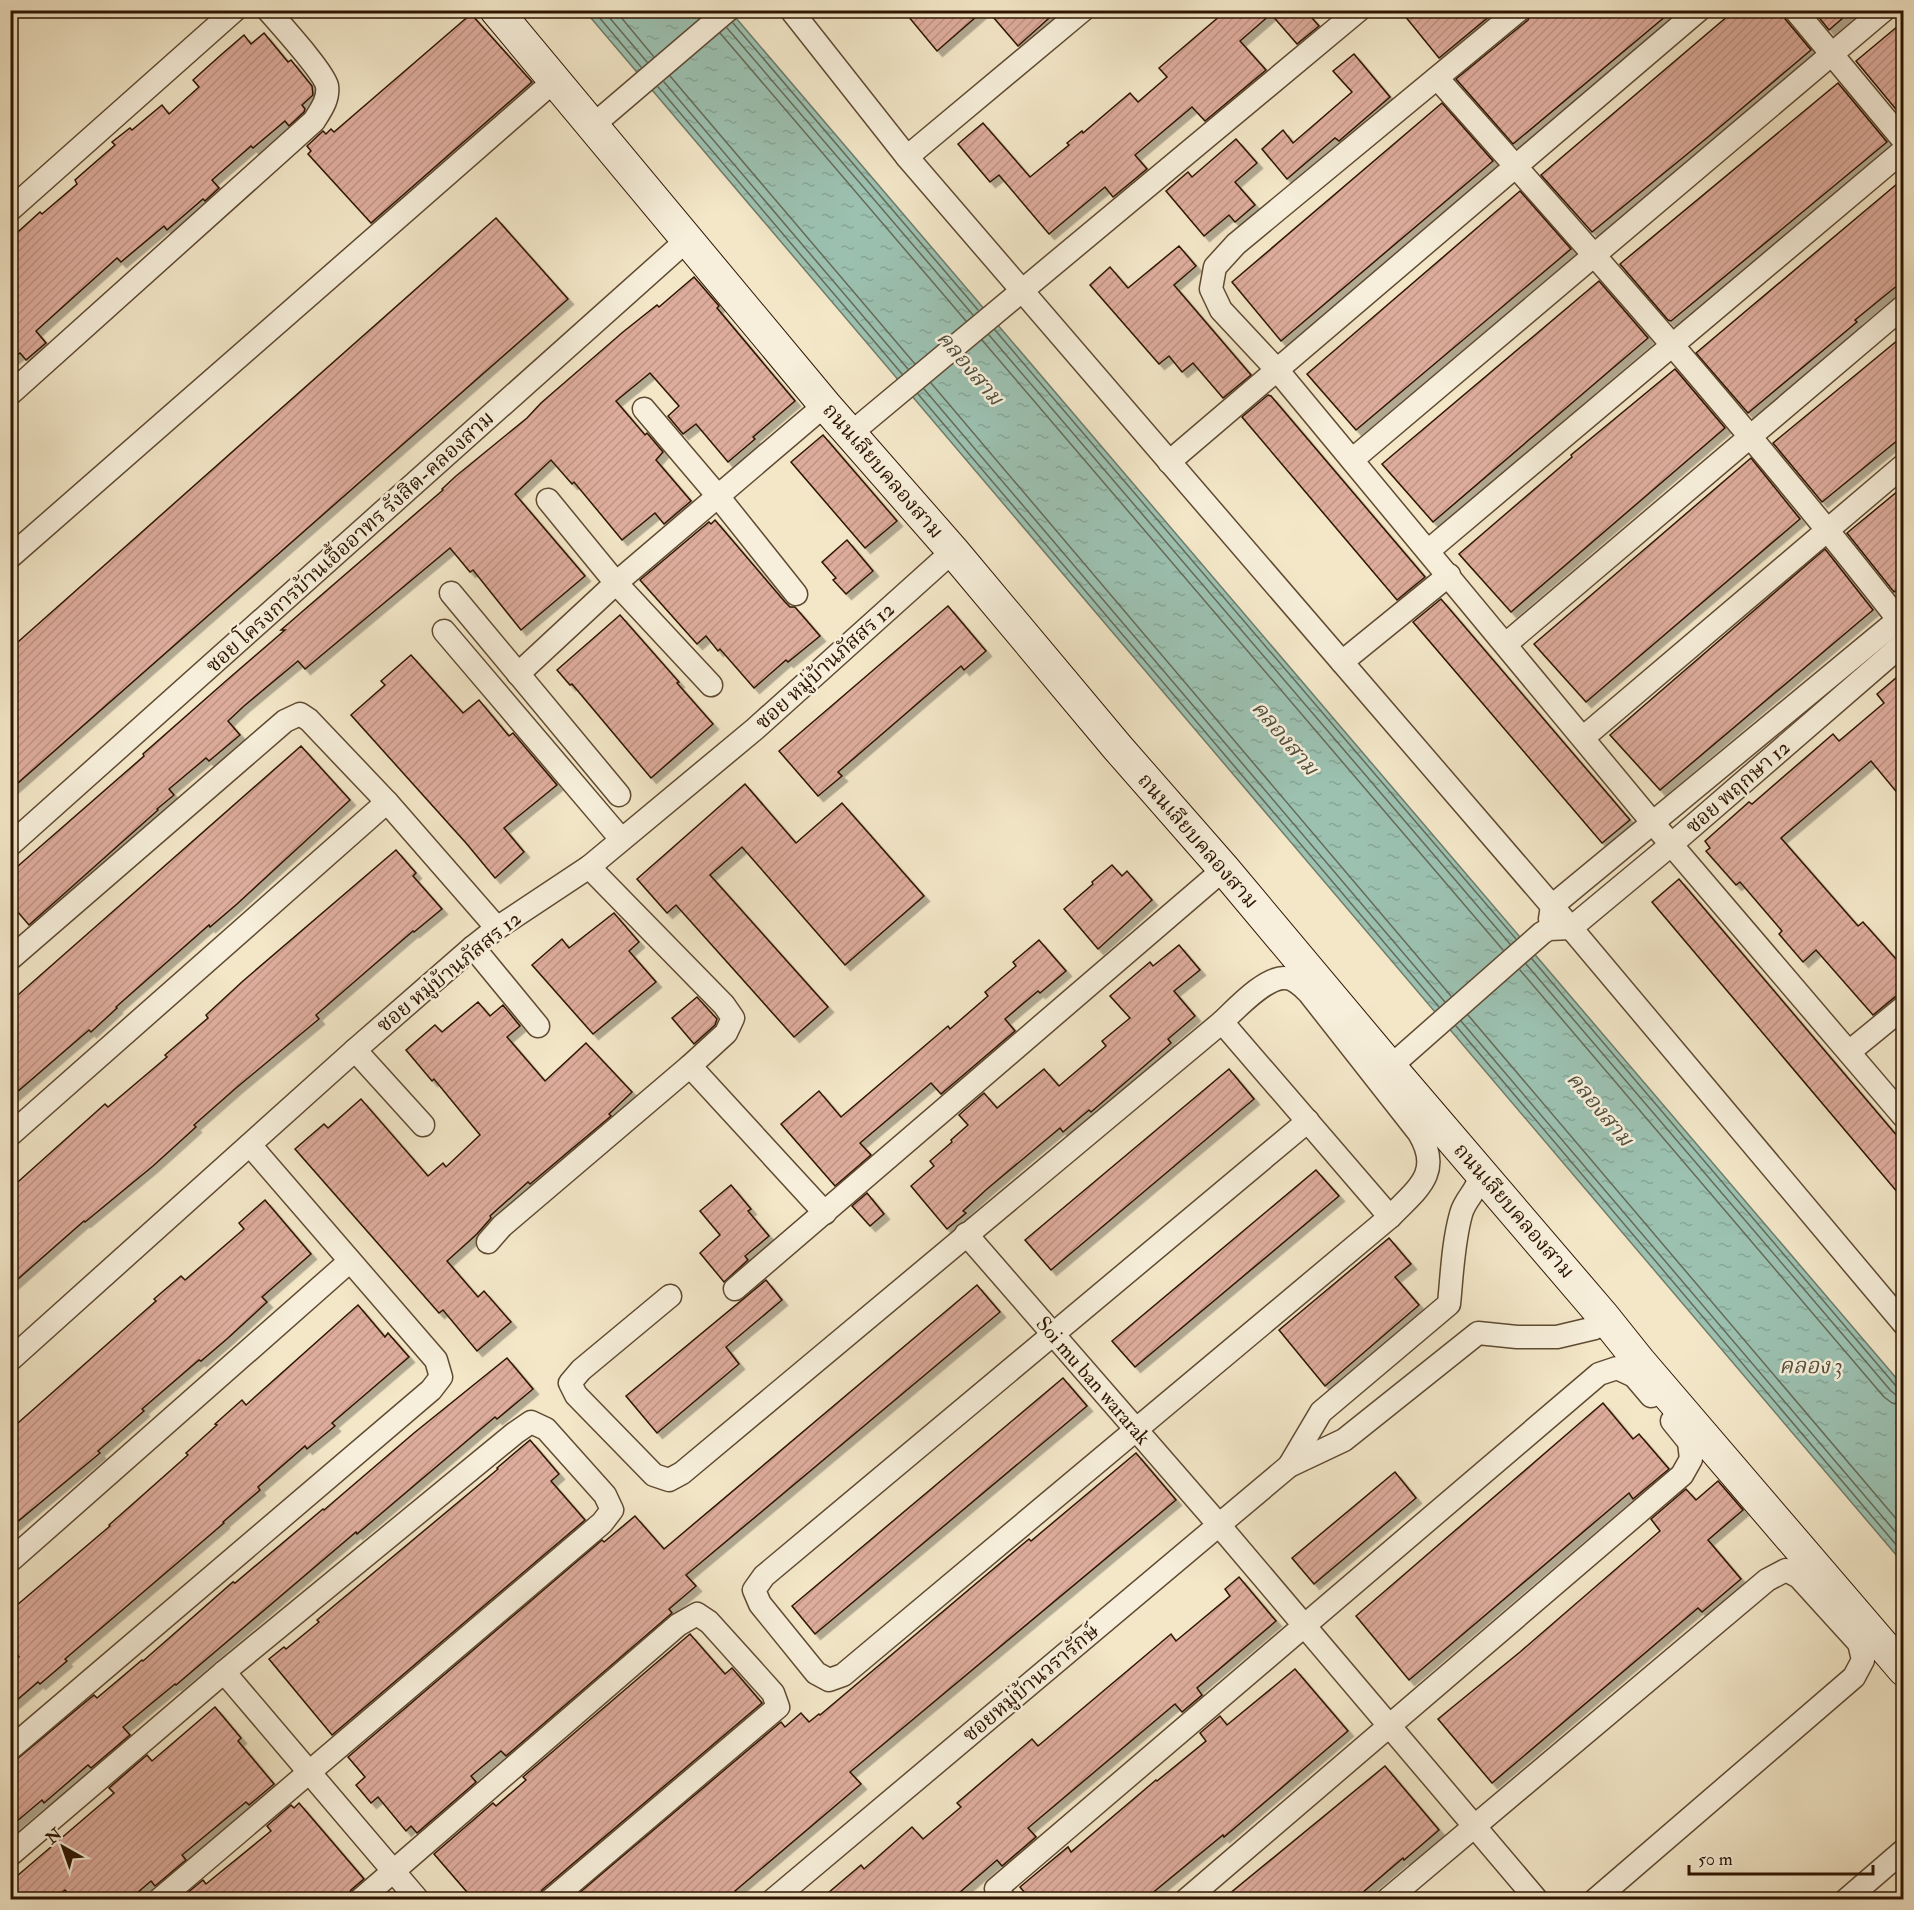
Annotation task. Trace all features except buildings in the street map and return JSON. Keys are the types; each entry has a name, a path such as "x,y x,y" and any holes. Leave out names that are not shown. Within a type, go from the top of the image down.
{"main road":[{"name":"ถนนเลียบคลองสาม","path":"496,10 591,127 688,239 825,405 953,551 1118,748 1224,869 1640,1362 1904,1670"}],"street":[{"path":"10,210 235,10"},
{"path":"10,394 314,121 325,103 327,85 315,65 268,10"},
{"path":"591,127 728,10"},
{"path":"791,10 908,157 1022,292 1552,906 1554,930 1904,1324"},
{"path":"908,157 1083,10"},
{"path":"850,434 1359,10"},
{"path":"1520,10 1236,244 1215,267 1211,289 1221,310 1278,371 1584,737 1652,822 1904,1117"},
{"path":"1169,462 1699,10"},
{"path":"1795,10 1904,141"},
{"path":"1352,460 1884,10"},
{"path":"1437,78 1673,345 1901,617 1552,906"},
{"path":"10,557 554,81"},
{"path":"1428,551 1904,150"},
{"name":"ซอย โครงการบ้านเอื้ออาทร รังสิต-คลองสาม","path":"10,845 688,239"},
{"path":"1506,644 1904,306"},
{"path":"518,674 616,583 825,405"},
{"path":"644,409 717,495 795,594"},
{"path":"1584,737 1904,465"},
{"path":"548,500 616,583 711,685"},
{"name":"ซอย หมู่บ้านภัสสร 12","path":"10,1360 473,947 497,928 589,867 755,729 953,551"},
{"path":"1342,662 1449,575"},
{"path":"451,593 619,795"},
{"path":"444,631 621,839"},
{"name":"ซอย พฤกษา 12","path":"1390,1067 1554,930 1672,844 1904,643"},
{"path":"10,959 285,721 300,714 309,720 387,801 497,928"},
{"path":"10,1135 387,801"},
{"path":"488,1242 502,1226 690,1066 726,1033 733,1018 724,1005 589,867"},
{"path":"735,1289 1224,869"},
{"path":"473,947 538,1026"},
{"path":"670,1296 582,1370 570,1383 576,1395 654,1475 669,1480 682,1473 1222,1022 1259,988 1275,979 1287,978 1299,984 1309,993 1428,1147 1430,1165 1420,1187 1390,1217 1135,1428 843,1675 829,1680 816,1673 760,1604 754,1590 764,1576 1308,1121"},
{"path":"1849,1052 1904,1007"},
{"path":"1222,1022 1390,1217"},
{"path":"355,1050 423,1125"},
{"path":"690,1066 825,1213"},
{"path":"10,1749 431,1390 441,1377 436,1360 250,1145"},
{"path":"1289,1466 1321,1412 1449,1304 1454,1246 1462,1211 1480,1181 1481,1172"},
{"name":"Soi mu ban wararak","path":"966,1234 1219,1525 1537,1899"},
{"path":"10,1561 350,1262"},
{"path":"1289,1466 1344,1440 1478,1333 1517,1337 1557,1337 1595,1328 1604,1317"},
{"path":"1005,1899 996,1889 1599,1374 1617,1368 1634,1376 1689,1442 1691,1459 1682,1476 1186,1899"},
{"path":"10,1855 224,1672 531,1422 546,1430 606,1495 612,1510 602,1523 159,1899"},
{"name":"ซอยหมู่บ้านวรารักษ์","path":"773,1899 1289,1466"},
{"path":"1387,1899 1767,1580 1786,1570 1799,1577 1859,1643 1863,1660 1854,1677 1595,1899"},
{"path":"360,1899 678,1624 697,1614 709,1622 773,1693 778,1707 551,1899"},
{"path":"224,1672 418,1899"},
{"path":"1846,1899 1904,1850"}],"water":[{"name":"คลอง 3","path":"585,11 730,11 1903,1386 1903,1563"}],"water label":[{"name":"คลองสาม","path":"970,368"},
{"name":"คลองสาม","path":"1285,738"},
{"name":"คลองสาม","path":"1600,1109"}]}
